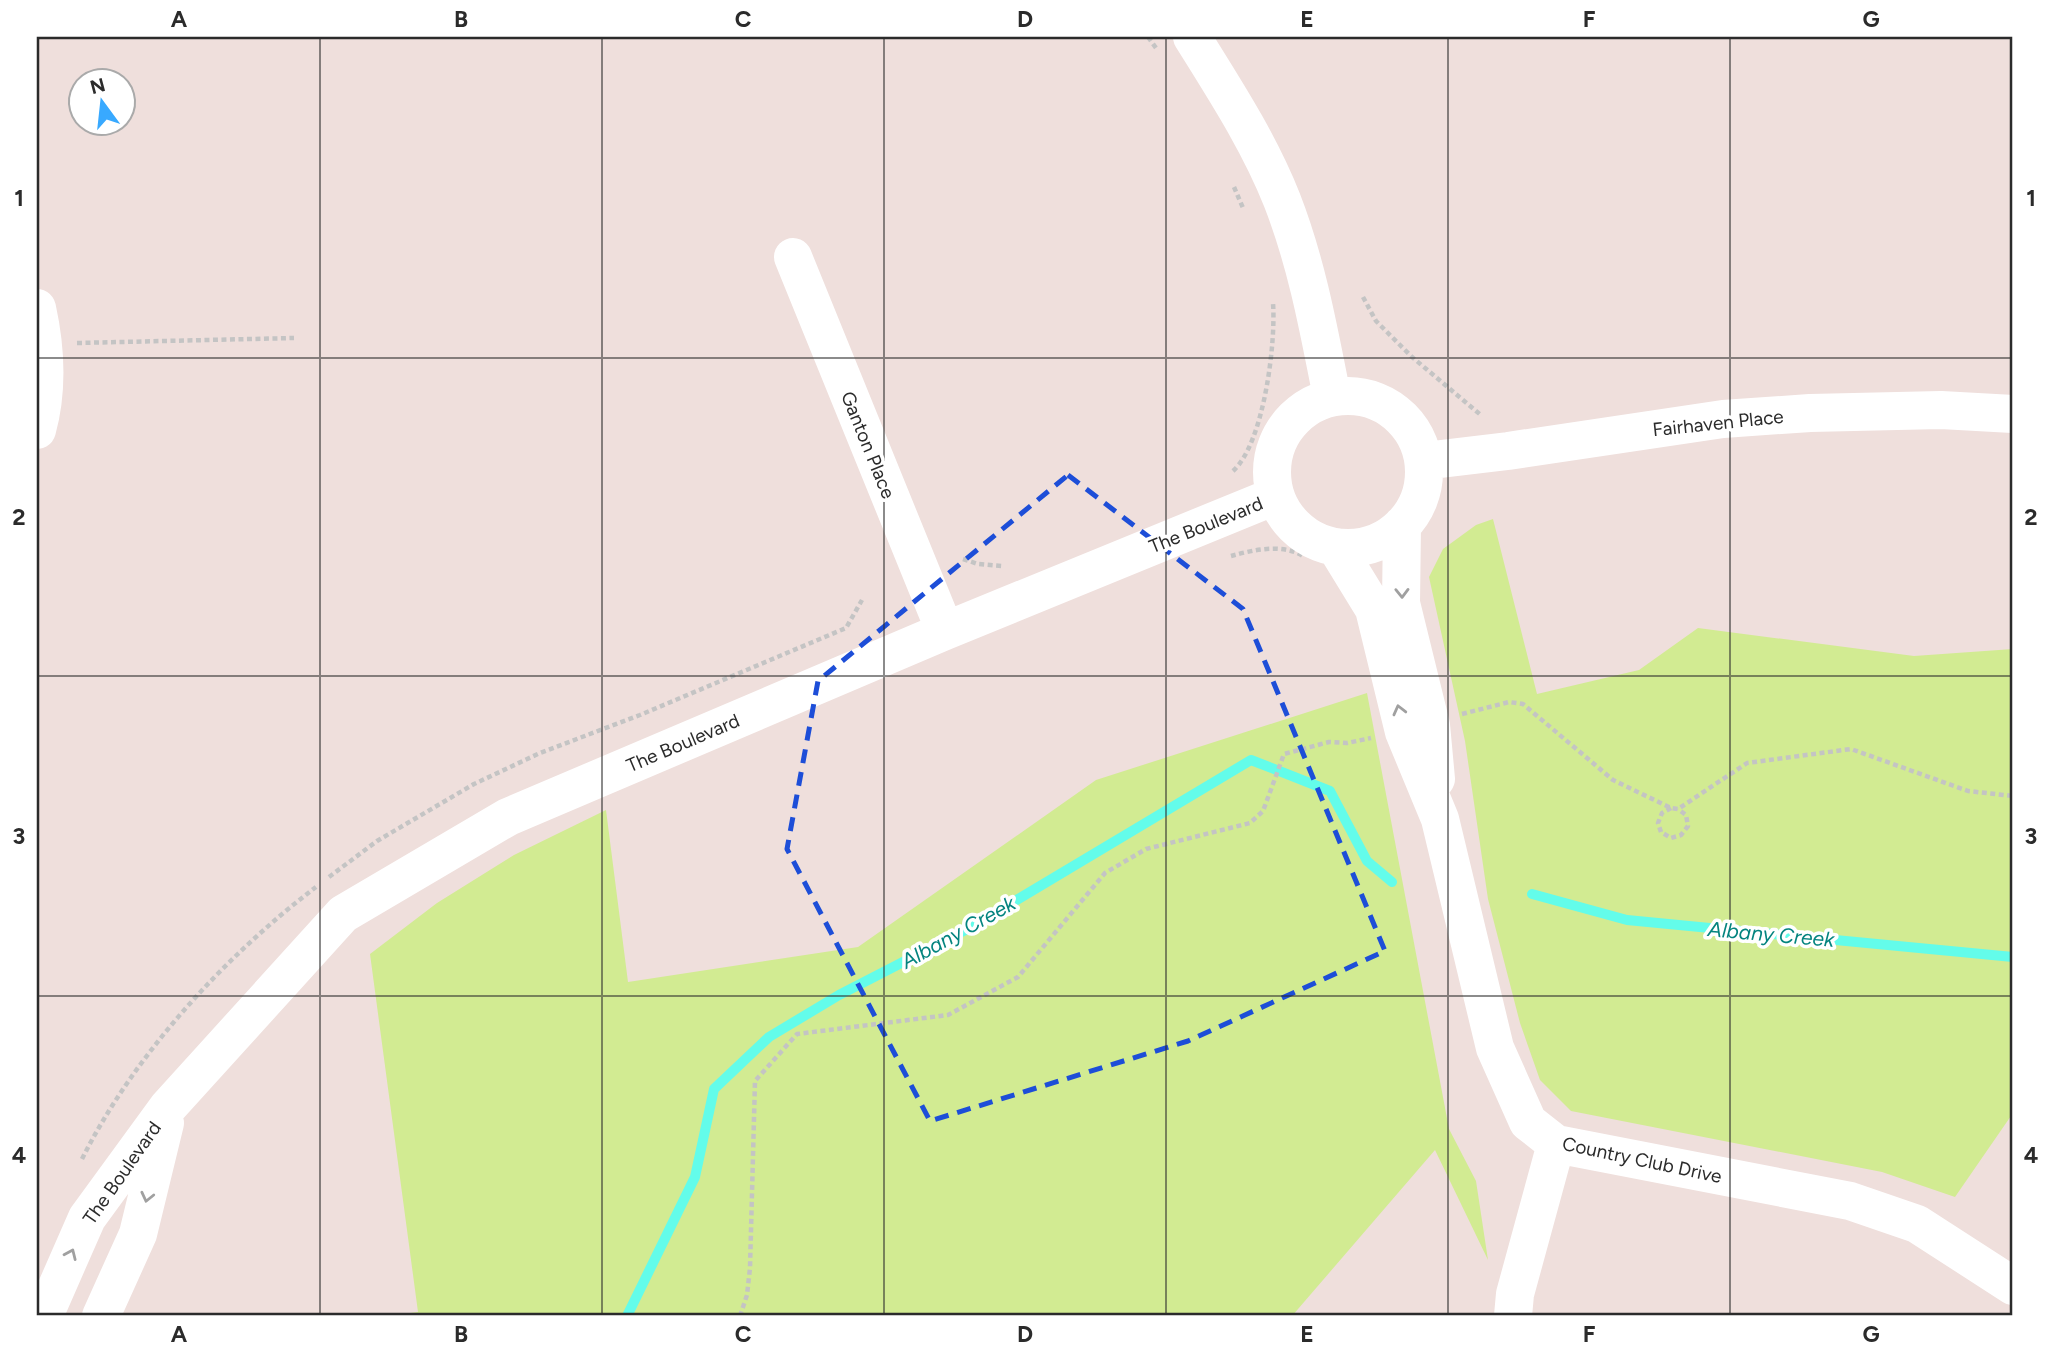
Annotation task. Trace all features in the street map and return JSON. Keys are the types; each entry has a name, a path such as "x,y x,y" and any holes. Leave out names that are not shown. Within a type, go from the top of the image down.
{"street":[{"path":"1177,47 1255,140 1283,201 1315,310 1332,397"},
{"name":"Ganton Place","path":"793,257 946,631"},
{"path":"37,430 43,407 41,326"},
{"name":"The Boulevard","path":"1332,397 1363,397 1392,409 1413,432 1424,461 1418,502 1402,525 1379,541 1322,553 1321,543 1301,532 1285,516 1272,484 1272,458 1281,434 1297,414 1332,397"},
{"name":"Fairhaven Place","path":"1424,461 1508,452 1723,419 1810,413 1941,410 2013,414"},
{"name":"The Boulevard","path":"44,1316 87,1218 168,1107 343,914 508,817 946,631 1275,496"},
{"name":"Country Club Drive","path":"1402,525 1401,603 1431,724 1440,820 1495,1048 1528,1122 1556,1144 1850,1201 1917,1224 2013,1286"},
{"name":"Country Club Drive","path":"1322,553 1374,609 1404,732 1440,820"},
{"name":"The Boulevard","path":"101,1316 138,1234 168,1107"},
{"path":"1513,1316 1515,1294 1556,1144"}],"path":[{"path":"1148,37 1177,47"},
{"path":"1232,183 1247,218"},
{"path":"1363,297 1376,321 1412,357 1479,416 1492,418"},
{"path":"1225,475 1236,470 1251,443 1264,400 1274,321 1273,300"},
{"path":"41,326 293,338"},
{"path":"1225,558 1248,551 1290,548 1322,553"},
{"path":"962,559 978,564 1006,566"},
{"path":"1455,715 1509,702 1523,705 1613,780 1671,808 1678,808 1747,763 1851,750 1968,791 2013,796"},
{"path":"740,1316 747,1295 750,1268 755,1081 797,1034 948,1015 1018,977 1105,873 1146,849 1250,822 1263,811 1270,797 1284,754 1329,742 1347,743 1382,735"},
{"path":"1671,808 1662,813 1658,823 1661,832 1671,838 1681,835 1688,826 1686,816 1678,808"}],"highlighted area":[{"path":"1068,475 1243,609 1385,951 1188,1041 930,1121 787,849 818,681"}],"green space":[{"path":"1493,519 1537,694 1639,670 1698,628 1914,656 2013,649 2013,1113 1955,1197 1882,1172 1571,1111 1540,1080 1520,1023 1488,899 1465,741 1429,577 1443,549 1476,525"},
{"path":"1367,693 1449,1129 1476,1181 1488,1260 1435,1150 1292,1316 387,1316 418,1312 370,954 437,903 514,855 606,810 628,982 858,947 1096,780"}],"waterway":[{"name":"Albany Creek","path":"627,1316 695,1177 714,1089 769,1037 839,995 973,926 1251,760 1330,791 1367,861 1392,882"},
{"name":"Albany Creek","path":"1532,894 1627,920 2013,957"}]}
